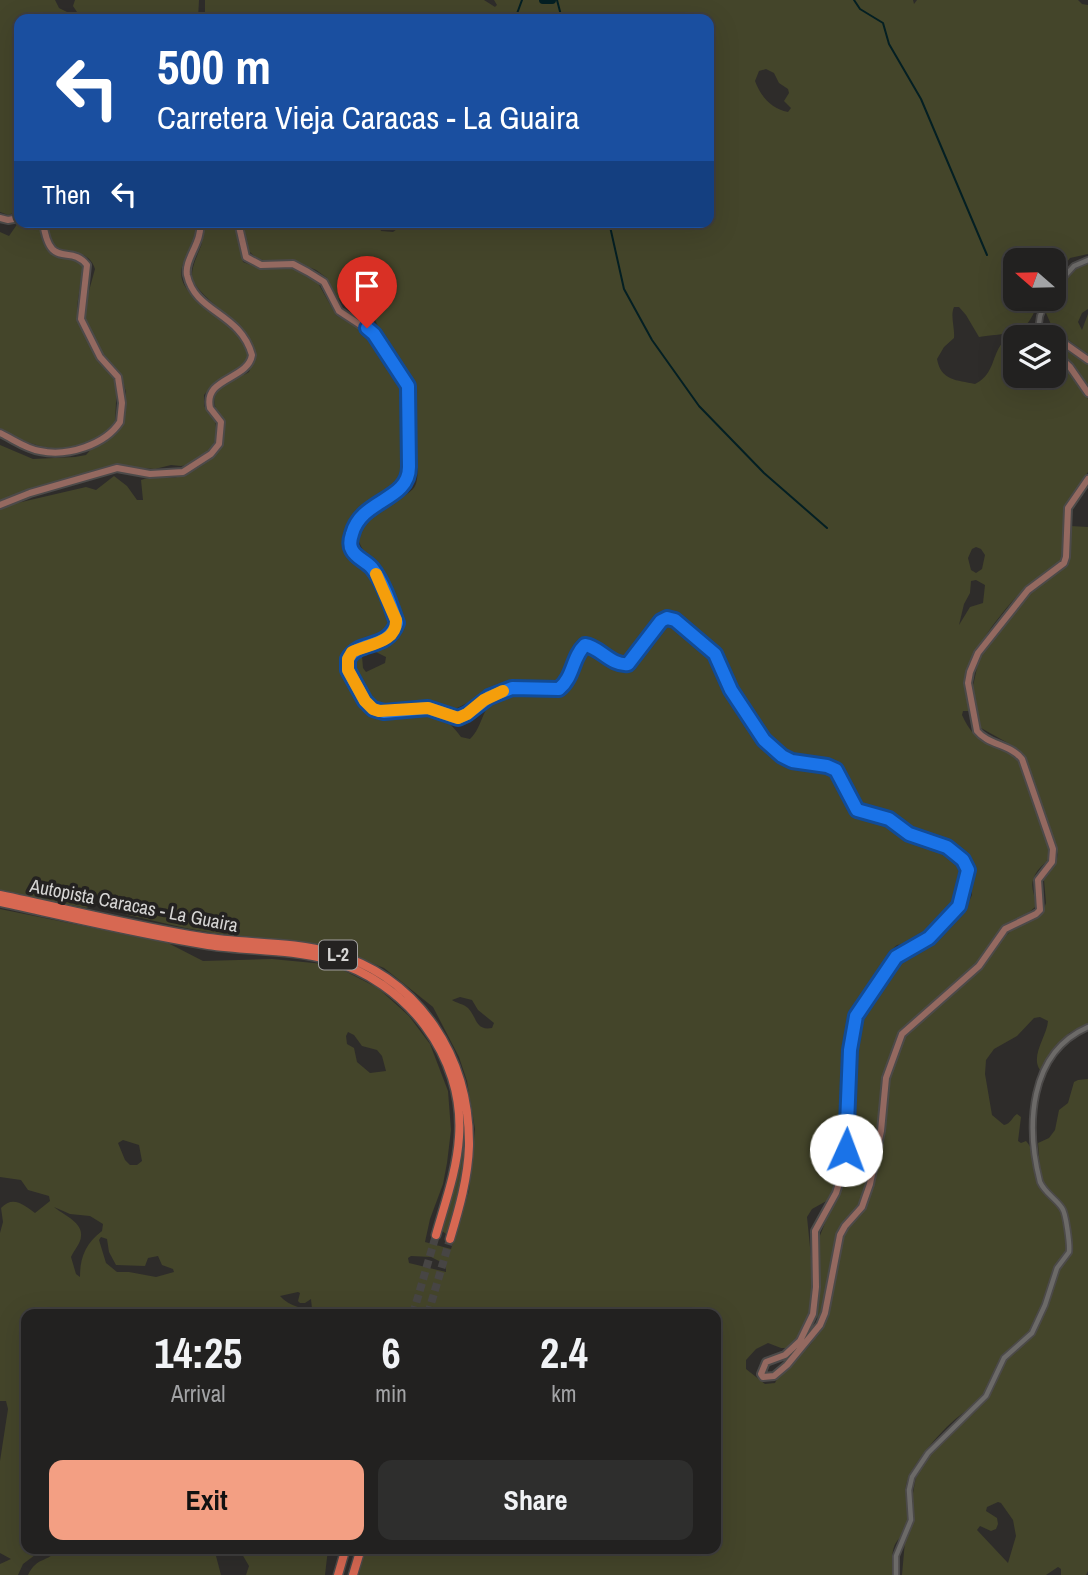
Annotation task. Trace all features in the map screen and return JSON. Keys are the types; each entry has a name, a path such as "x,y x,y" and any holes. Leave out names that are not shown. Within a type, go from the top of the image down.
{"highway":[{"name":"Autopista Caracas - La Guaira","path":"0,895 188,935 321,950 358,962 391,982 422,1010 439,1032 453,1059 464,1094 469,1146 466,1176 450,1239"},
{"name":"Autopista Caracas - La Guaira","path":"0,902 187,942 319,957 355,969 387,988 417,1014 433,1035 446,1061 457,1096 460,1122 457,1153 436,1235"},
{"path":"338,1575 344,1554"},
{"path":"353,1575 359,1555"}],"main road":[{"path":"0,433 37,451 69,451 82,449 102,438 120,422 122,403 118,377 100,357 81,319 87,265 84,260 50,248 44,228"},
{"path":"0,505 117,468 150,474 180,473 211,454 217,447 221,422 210,408 211,394 219,383 248,367 252,355 247,341 236,326 202,302 190,284 187,269 199,241 200,228"},
{"path":"239,228 246,257 261,265 293,264 324,282 335,307 374,334 408,386 409,477 401,490 379,501 366,512 354,528 350,540 353,552 369,565 377,576 397,623 388,637 377,644 356,650 348,659 348,670 369,706 384,712 428,708 462,717 489,697 512,688 559,689 570,677 580,650 585,645 618,663 628,664 661,621 667,618 675,620 715,654 731,690 759,734 777,752 792,761 833,768 839,774 857,810 889,819 909,834 947,847 967,864 962,900 929,938 896,957 856,1016 849,1057 846,1161 836,1193 815,1231 816,1287 813,1314 807,1331 790,1352 771,1359 763,1366 763,1377 774,1376 787,1365 823,1320 840,1235 862,1207 870,1184 881,1131 886,1078 902,1034 979,966 1005,929 1036,914 1040,909 1038,880 1052,862 1053,849 1022,759 1011,749 986,739 977,731 968,678 982,648 1022,596 1064,563 1068,508 1088,479"},
{"path":"1066,344 1088,360"},
{"path":"1066,363 1088,393"}],"street":[{"path":"1066,275 1074,266 1088,260"},
{"path":"897,1575 896,1556 911,1520 909,1490 912,1477 928,1453 986,1395 1004,1359 1032,1333 1057,1268 1069,1252 1066,1213 1043,1189 1040,1182 1032,1126 1037,1086 1043,1071 1069,1036 1088,1027"}],"green space":[{"path":"0,0 55,0 59,8 71,14 14,14 14,213 8,215 0,212"},
{"path":"75,0 199,0 198,14 74,14 77,12 73,6"},
{"path":"205,0 484,0 495,7 497,5 494,0 913,0 914,4 917,0 1078,0 1088,5 1088,254 1070,258 1066,263 1066,248 1003,248 1003,312 1034,312 1029,321 1026,325 1003,325 1003,334 979,337 966,315 959,307 954,307 954,338 944,347 937,359 946,376 975,384 987,375 1003,342 1003,388 1066,388 1066,363 1073,367 1066,360 1066,350 1088,364 1088,387 1086,385 1084,392 1088,399 1088,472 1066,506 1062,557 1021,593 981,642 965,679 970,711 963,711 962,715 974,734 987,744 1023,757 1015,747 981,728 973,686 978,663 989,643 1031,591 1068,563 1070,526 1088,527 1088,1024 1069,1033 1040,1070 1037,1064 1038,1052 1048,1021 1040,1017 1034,1018 1017,1036 994,1049 986,1060 985,1074 992,1115 1004,1125 1017,1114 1021,1117 1018,1141 1026,1141 1029,1146 1041,1182 1038,1143 1049,1138 1055,1130 1059,1110 1068,1103 1074,1082 1088,1079 1086,1575 1061,1575 1061,1569 1058,1567 1046,1575 902,1575 905,1541 900,1538 893,1550 893,1575 359,1575 362,1554 721,1554 721,1309 312,1309 311,1299 305,1303 298,1301 298,1292 280,1296 304,1309 21,1309 21,1554 36,1554 23,1564 18,1575 0,1575 0,1564 11,1559 0,1553 0,1461 8,1409 6,1401 0,1401 1,1208 14,1202 23,1204 35,1213 50,1201 49,1196 28,1190 21,1180 0,1177 0,909 168,943 203,961 272,959 324,964 345,971 378,988 409,1016 430,1044 448,1091 451,1130 447,1163 425,1242 451,1249 469,1191 475,1129 467,1081 459,1057 433,1007 384,968 330,947 213,933 124,914 107,900 86,908 0,891 0,507 86,487 96,490 114,476 127,486 137,500 143,500 141,480 179,477 200,467 213,456 221,442 221,423 215,404 217,392 227,382 249,372 255,357 252,344 244,333 195,284 192,271 202,243 200,241 186,258 181,272 184,285 192,296 240,335 249,356 244,365 216,381 204,395 204,406 215,420 217,435 211,450 187,465 155,469 117,466 0,503 0,445 33,459 75,457 86,455 93,447 116,434 123,424 126,392 122,378 98,347 85,321 84,309 95,269 84,255 54,248 47,228 235,228 243,262 261,269 292,268 318,283 336,315 369,336 392,372 404,385 404,477 395,489 373,498 354,516 343,544 348,557 375,577 392,621 381,637 349,646 341,659 344,673 368,714 395,718 433,714 451,725 461,737 470,739 489,705 500,696 518,693 548,695 565,691 573,680 584,648 597,652 617,666 630,668 660,626 668,621 689,633 708,652 742,717 762,743 788,763 802,768 817,768 821,763 815,758 794,755 779,748 737,694 720,656 687,621 671,614 657,619 626,657 594,641 582,642 575,649 565,677 557,683 545,686 504,685 453,710 422,705 379,705 368,698 360,685 355,660 359,655 362,656 366,672 385,663 386,657 374,648 393,636 402,622 392,592 358,537 360,528 372,514 407,494 416,484 418,468 411,382 375,320 353,314 335,295 327,278 316,270 292,260 266,261 256,258 248,250 242,228 380,228 381,231 393,232 397,228 714,228 714,14 205,14","holes":["766,69 774,73 779,83 788,89 789,93 784,101 791,108 788,112 772,105 764,97 755,81 759,71","972,549 981,549 985,555 982,569 976,573 971,570 968,558","976,580 985,585 983,603 970,607 959,625 970,593 971,581","852,795 875,814 873,820 856,815 848,799","1050,834 1058,854 1056,863 1044,880 1046,903 1042,914 1012,930 998,943 995,941 1006,924 1035,907 1033,880 1049,854 1045,836","965,880 972,882 972,895 964,912 939,937 899,959 864,1011 855,1048 849,1151 846,1063 854,1014 865,990 889,952 897,945 917,942 930,933 956,903 957,885","460,997 472,1000 478,1010 494,1023 492,1028 479,1025 468,1008 452,1000","348,1032 354,1035 362,1046 377,1050 382,1056 386,1071 370,1073 357,1062 354,1048 347,1044","123,1140 139,1145 142,1161 137,1165 130,1165 118,1143","830,1199 831,1208 819,1238 818,1282 813,1277 807,1217 812,1209","54,1207 70,1214 90,1216 103,1224 102,1231 91,1241 85,1252 80,1277 76,1274 71,1257 80,1241 81,1231","101,1237 107,1239 109,1252 116,1265 145,1266 148,1258 158,1256 162,1265 174,1272 156,1277 117,1272 106,1263 99,1240","431,1257 441,1262 446,1267 446,1272 409,1263 408,1258","816,1313 817,1334 812,1343 780,1374 775,1383 765,1384 746,1369 746,1360 756,1349 768,1343 788,1348","973,1407 976,1410 974,1413 927,1457 917,1475 912,1498 907,1499 908,1480 928,1448 946,1428","1001,1503 1013,1520 1016,1536 1008,1563 977,1530 980,1526 991,1531 996,1529 997,1518 986,1511 987,1507"]},
{"path":"15,228 40,228 42,239 51,253 83,264 77,307 78,323 98,360 117,382 115,423 103,435 89,443 74,448 44,447 0,428 0,232 9,236"},
{"path":"1088,262 1088,309 1082,313 1078,322 1082,330 1088,314 1088,354 1066,338 1066,325 1051,325 1046,313 1066,312 1066,280 1079,266"},
{"path":"463,1129 465,1141 462,1183 446,1234 441,1230 455,1181"},
{"path":"216,1554 221,1575 28,1575 35,1565 50,1556"},
{"path":"242,1554 327,1554 325,1575 246,1575 249,1566"}],"waterway":[{"path":"517,14 522,0"},
{"path":"543,0 552,0"},
{"path":"557,0 561,14"},
{"path":"854,0 860,9 883,23 889,44 921,99 987,255 981,241"},
{"path":"610,228 624,289 652,340 699,406 764,473 827,528"}],"tunnel":[{"path":"414,1309 436,1235"},
{"path":"429,1309 450,1239"}],"slow traffic":[{"path":"376,574 397,623 388,637 377,644 352,652 347,663 348,670 369,706 384,712 428,708 458,718 503,691"}],"route":[{"path":"367,328 374,334 408,386 409,467 409,477 401,490 379,501 366,512 357,522 350,540 353,552 369,565 377,576 397,623 388,637 377,644 352,652 348,659 348,670 369,706 384,712 428,708 462,717 489,697 512,688 559,689 570,677 580,650 585,645 602,652 621,665 628,664 661,621 667,618 675,620 713,651 731,690 759,734 777,752 792,761 833,768 839,774 857,810 889,819 909,834 947,847 967,864 968,870 959,906 929,938 896,957 856,1016 850,1050 846,1150"}]}
